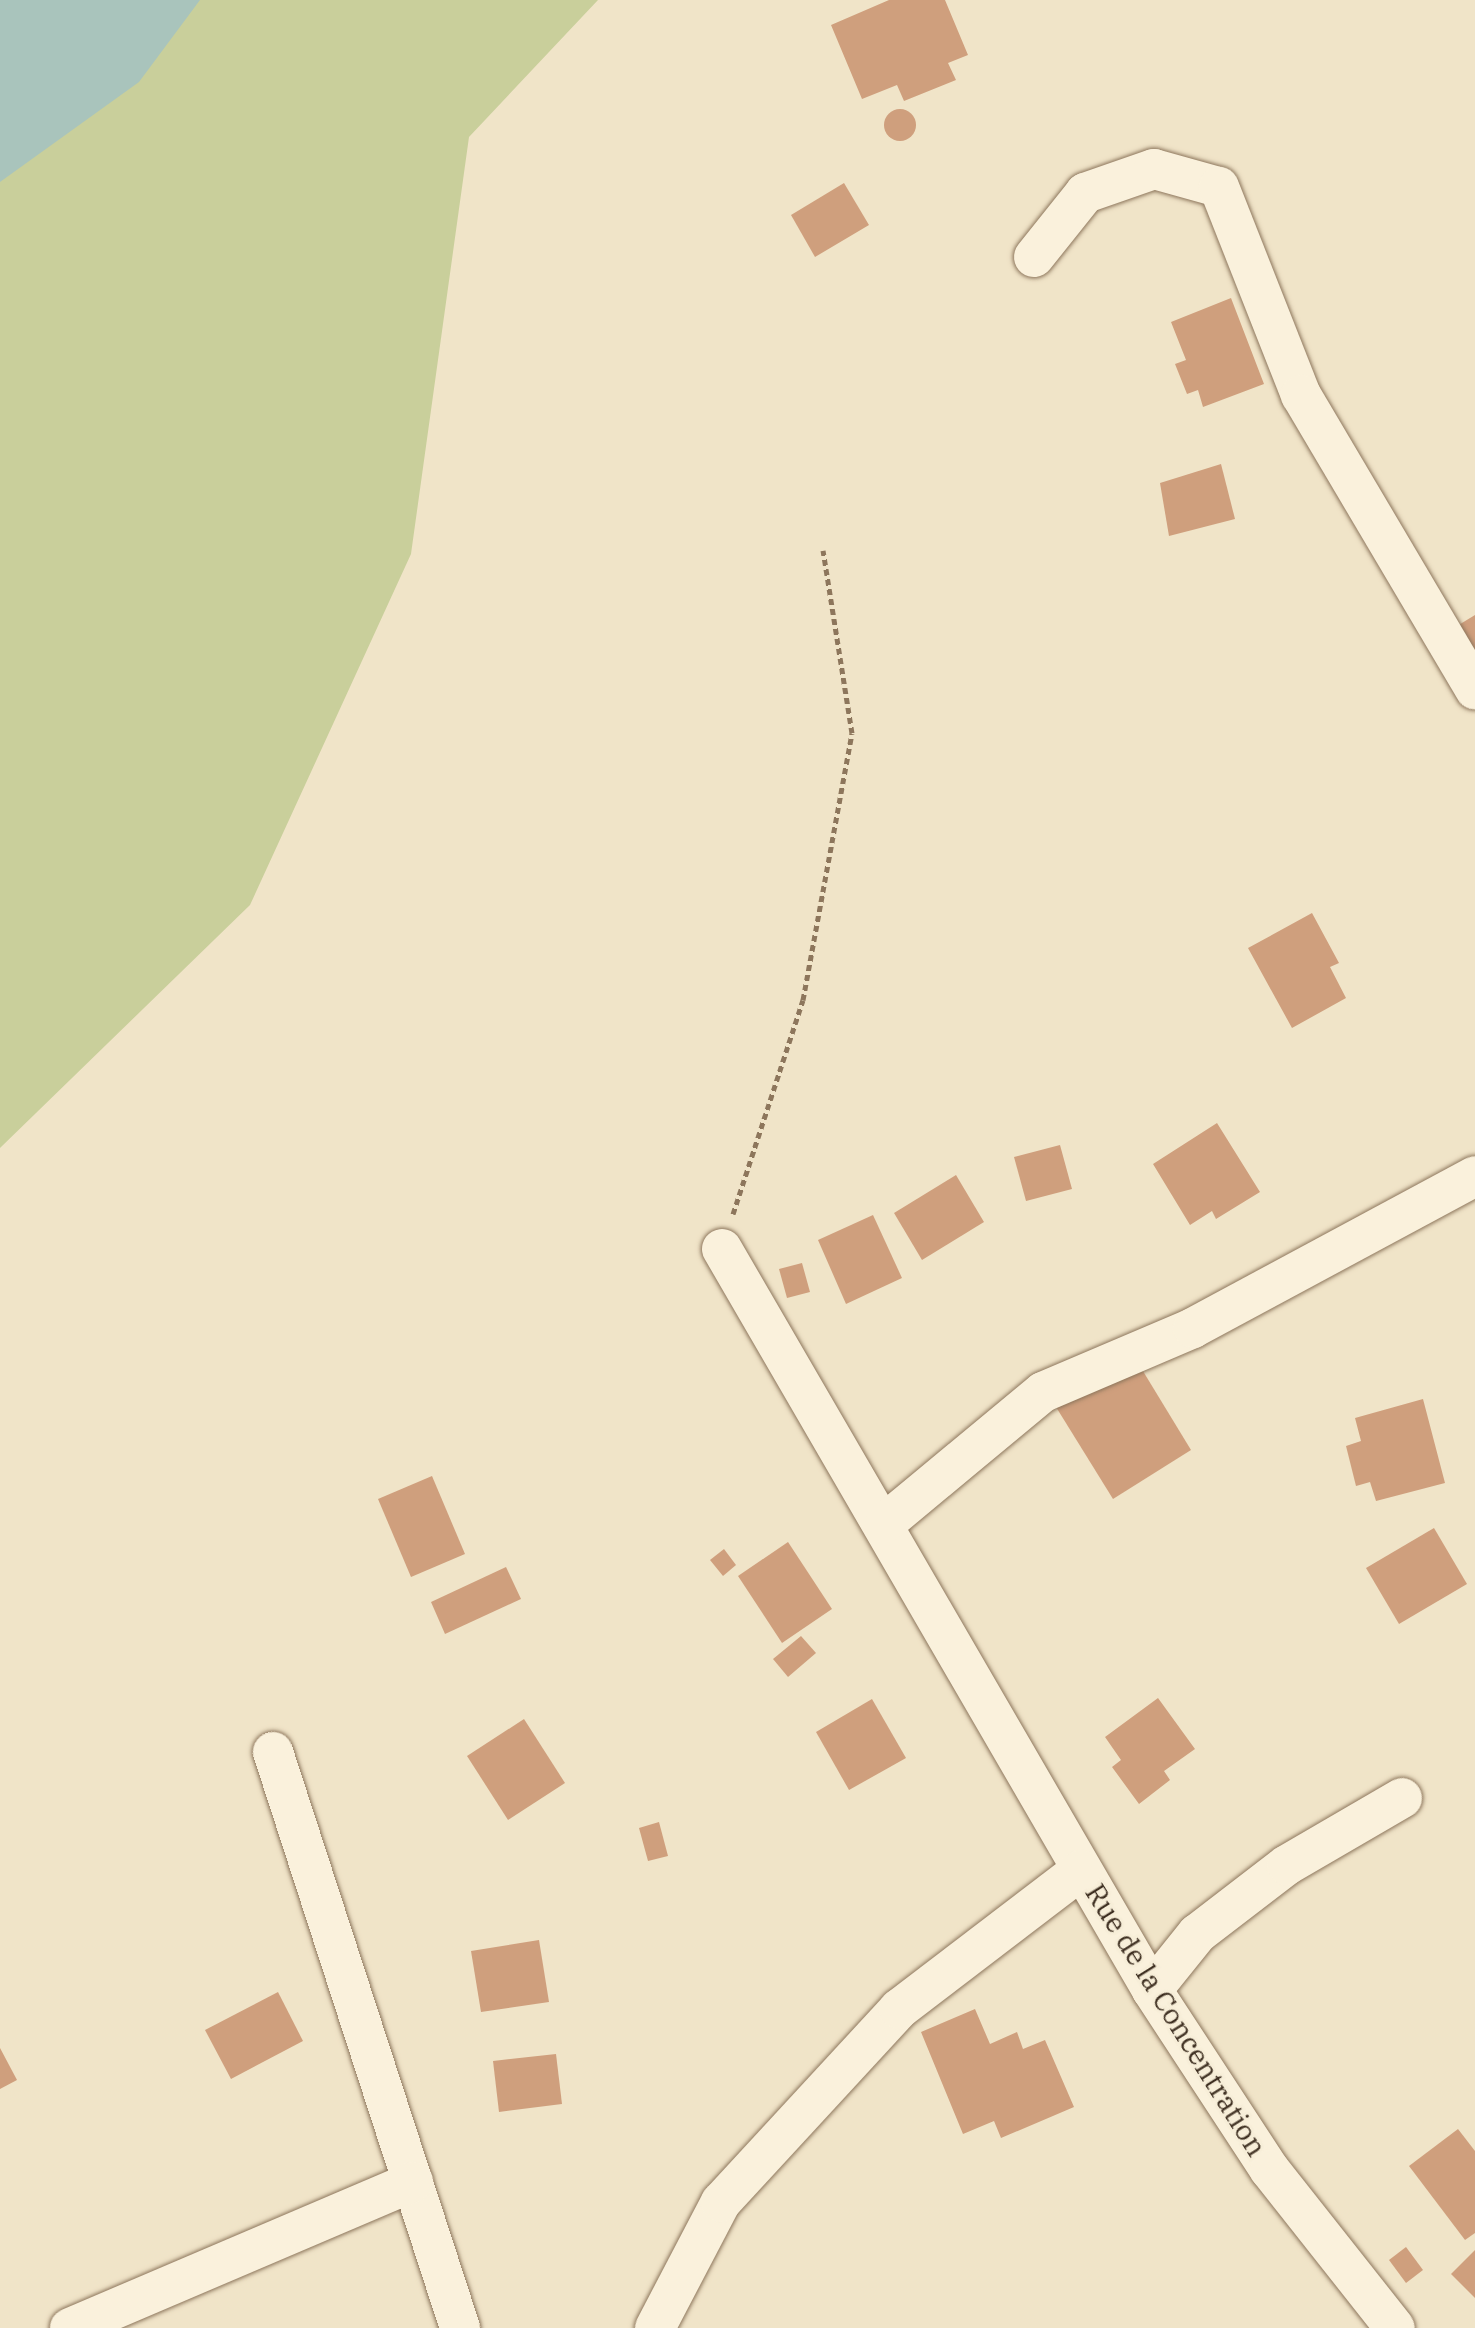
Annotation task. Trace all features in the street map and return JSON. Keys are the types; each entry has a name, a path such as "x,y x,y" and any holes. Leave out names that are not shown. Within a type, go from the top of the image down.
{"street":[{"path":"1034,257 1085,193 1154,169 1219,187 1301,395 1475,689"},
{"path":"885,1523 1043,1392 1193,1328 1475,1176"},
{"path":"722,1249 885,1523 1081,1870"},
{"path":"273,1752 460,2328"},
{"path":"1152,1990 1197,1934 1287,1865 1402,1798"},
{"name":"Rue de la Concentration","path":"655,2328 721,2202 899,2009 1081,1870 1152,1990 1270,2170 1395,2328"},
{"path":"70,2328 413,2182"}],"path":[{"path":"722,1249 803,1000 852,733 823,550"}],"green space":[{"path":"0,0 598,0 469,137 411,554 250,905 0,1148"}],"water":[{"path":"0,0 200,0 139,82 0,182"}],"building":[{"path":"889,0 945,0 968,55 948,63 956,80 904,101 897,85 862,99 831,25"},
{"path":"900,109 911,114 916,125 911,136 900,141 889,136 884,125 889,114"},
{"path":"844,183 869,225 815,257 791,215"},
{"path":"1231,298 1264,384 1203,407 1198,390 1187,394 1175,364 1186,360 1171,322"},
{"path":"1221,464 1235,519 1169,536 1160,483"},
{"path":"1475,615 1475,654 1457,626"},
{"path":"1312,913 1339,963 1330,967 1346,998 1292,1028 1248,948"},
{"path":"1217,1123 1260,1192 1216,1219 1212,1211 1190,1225 1153,1164"},
{"path":"1060,1145 1072,1189 1026,1201 1014,1157"},
{"path":"956,1175 984,1222 922,1260 894,1213"},
{"path":"873,1215 902,1278 846,1304 818,1240"},
{"path":"802,1263 810,1292 787,1298 779,1269"},
{"path":"1135,1358 1191,1450 1113,1499 1056,1407"},
{"path":"1423,1399 1445,1483 1376,1501 1370,1482 1356,1486 1346,1446 1361,1441 1355,1418"},
{"path":"432,1476 465,1554 411,1577 378,1499"},
{"path":"1434,1528 1467,1584 1399,1624 1366,1568"},
{"path":"788,1542 832,1609 782,1643 738,1576"},
{"path":"724,1549 736,1565 723,1576 710,1560"},
{"path":"506,1567 521,1599 445,1634 431,1602"},
{"path":"801,1636 816,1653 788,1677 773,1659"},
{"path":"1158,1698 1195,1749 1164,1771 1170,1780 1139,1804 1112,1767 1121,1760 1105,1737"},
{"path":"872,1699 906,1758 849,1790 816,1732"},
{"path":"524,1719 565,1783 508,1820 467,1756"},
{"path":"659,1822 668,1856 648,1861 639,1828"},
{"path":"539,1940 549,2002 481,2012 471,1951"},
{"path":"278,1992 303,2041 231,2079 205,2030"},
{"path":"975,2009 990,2044 1017,2032 1023,2049 1045,2040 1074,2107 1001,2138 994,2121 963,2134 921,2032"},
{"path":"0,2048 17,2080 0,2089"},
{"path":"556,2054 562,2104 499,2112 493,2061"},
{"path":"1458,2129 1475,2151 1475,2233 1465,2240 1409,2166"},
{"path":"1406,2247 1423,2270 1406,2283 1389,2260"},
{"path":"1475,2250 1475,2298 1451,2274"}]}
